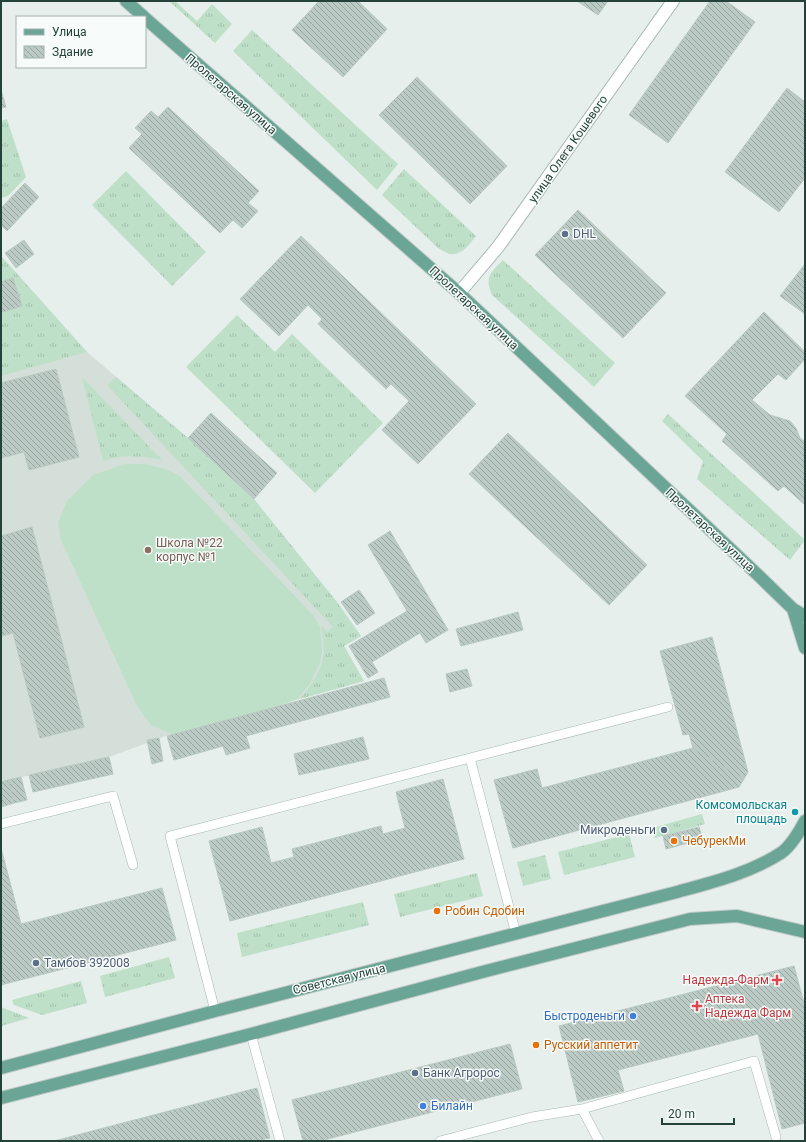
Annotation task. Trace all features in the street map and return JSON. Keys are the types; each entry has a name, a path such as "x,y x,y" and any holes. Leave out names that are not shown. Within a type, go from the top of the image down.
{"main road":[{"name":"Пролетарская улица","path":"126,1 144,16"},
{"name":"Пролетарская улица","path":"146,18 459,293 758,575 799,609"},
{"path":"799,609 805,616"},
{"path":"799,609 805,648"},
{"name":"Советская улица","path":"1,1068 215,1011 677,892 744,872 782,852 801,830 805,821"},
{"path":"1,1098 690,919 737,916 805,932"}],"street":[{"name":"улица Олега Кошевого","path":"459,293 498,247 673,1"}],"lane":[{"path":"215,1011 170,836 668,707"},
{"path":"470,758 516,934"},
{"path":"1,824 114,796 133,864"},
{"path":"251,1034 280,1141"},
{"path":"440,1141 532,1117 582,1110 754,1061 776,1137"},
{"path":"582,1110 599,1141"}],"shaded area":[{"name":"Школа №22 корпус №1","path":"1,257 87,352 188,438 337,602 361,636 344,646 364,681 166,736 109,757 1,782"}],"green space":[{"path":"169,1 175,1 197,21 212,4 232,24 215,43"},
{"path":"252,30 398,164 377,190 233,51"},
{"path":"7,119 26,177 8,196 1,198 1,121"},
{"path":"404,169 476,236 464,250 455,254 450,254 438,248 382,195"},
{"path":"126,171 206,252 172,286 92,205"},
{"path":"1,257 87,352 1,376 1,305 3,311 22,306 13,278 1,282"},
{"path":"503,260 615,363 594,387 492,295 489,284 490,275"},
{"path":"237,315 275,352 292,334 383,423 315,493 186,367"},
{"path":"82,377 162,460 132,456 118,457 103,461"},
{"path":"116,377 188,438 254,499 337,602 361,636 344,646 364,681 300,699 312,683 319,670 323,657 324,651 321,625 327,632 333,627 107,385"},
{"path":"668,414 805,540 790,560 697,479 703,461 662,421"},
{"path":"125,464 144,464 163,468 180,476 314,616 320,627 322,650 320,663 309,685 298,699 203,733 176,736 151,725 137,706 61,540 58,522 67,501 93,475"},
{"path":"702,814 705,824 655,838 652,828"},
{"path":"629,834 635,857 564,875 558,852"},
{"path":"545,855 551,879 523,886 517,862"},
{"path":"477,873 483,896 400,917 394,894"},
{"path":"363,902 369,925 242,957 237,933"},
{"path":"169,957 175,978 105,997 100,976"},
{"path":"81,981 87,1003 42,1015 14,1005 12,1000"},
{"path":"1,1007 29,1018 1,1026"}],"building":[{"path":"319,1 358,1 387,29 343,77 292,30"},
{"path":"577,1 608,1 598,15"},
{"path":"710,1 726,1 755,22 668,143 629,115"},
{"path":"417,77 507,166 470,204 379,115"},
{"path":"787,88 805,102 805,178 779,212 725,172"},
{"path":"1,90 6,107 1,108"},
{"path":"168,107 259,191 248,203 258,211 242,228 233,220 220,233 129,148 142,134 135,128 151,111 158,117"},
{"path":"25,183 39,197 7,231 1,225 1,208"},
{"path":"578,210 666,293 623,338 535,255"},
{"path":"301,236 476,404 418,464 382,430 409,401 391,384 386,389 318,324 322,319 308,305 279,336 240,299"},
{"path":"24,240 34,254 16,268 5,253"},
{"path":"805,264 805,314 780,296"},
{"path":"13,278 22,306 3,312 1,305 1,282"},
{"path":"764,312 805,352 805,359 786,380 778,374 752,400 770,415 790,421 796,428 800,438 805,442 805,505 784,486 778,491 722,441 727,434 685,396"},
{"path":"56,369 79,457 29,470 24,452 1,458 1,383"},
{"path":"211,413 277,473 254,499 188,438"},
{"path":"508,433 647,565 609,605 469,474"},
{"path":"32,527 84,727 40,738 13,633 1,636 1,536"},
{"path":"390,531 448,630 426,643 420,633 372,662 378,672 368,678 349,646 407,611 368,545"},
{"path":"359,590 375,613 357,625 341,602"},
{"path":"518,612 523,630 461,646 456,629"},
{"path":"712,637 748,772 744,779 693,748 689,734 683,735 660,651"},
{"path":"467,669 472,686 450,692 446,674"},
{"path":"384,678 390,697 246,736 250,748 226,755 223,746 174,760 167,736"},
{"path":"363,737 369,759 299,775 294,754"},
{"path":"159,738 163,761 152,764 147,740"},
{"path":"693,748 744,779 739,787 513,848 494,780 537,769 542,788"},
{"path":"109,757 113,774 33,792 29,775"},
{"path":"21,777 27,800 14,803 8,780"},
{"path":"443,779 464,859 230,921 209,841 262,827 271,863 294,857 292,849 381,826 383,834 405,828 396,792"},
{"path":"8,780 14,803 1,807 1,782"},
{"path":"699,827 703,839 666,849 663,836"},
{"path":"1,848 21,924 162,888 176,940 1,985"},
{"path":"794,966 805,1007 805,1123 782,1129 758,1034 618,1070 624,1091 578,1102 559,1026"},
{"path":"510,1044 522,1089 320,1141 303,1141 292,1100"},
{"path":"257,1088 270,1138 256,1141 54,1141"}],"place":[{"name":"DHL","path":"565,234"},
{"name":"Школа №22 корпус №1","path":"148,550"},
{"name":"Комсомольская площадь","path":"795,812"},
{"name":"Микроденьги","path":"664,830"},
{"name":"ЧебурекМи","path":"674,841"},
{"name":"Робин Сдобин","path":"437,911"},
{"name":"Тамбов 392008","path":"36,963"},
{"name":"Надежда-Фарм","path":"777,980"},
{"name":"Аптека Надежда Фарм","path":"697,1006"},
{"name":"Быстроденьги","path":"633,1016"},
{"name":"Русский аппетит","path":"536,1045"},
{"name":"Банк Агророс","path":"415,1073"},
{"name":"Билайн","path":"423,1106"}]}
